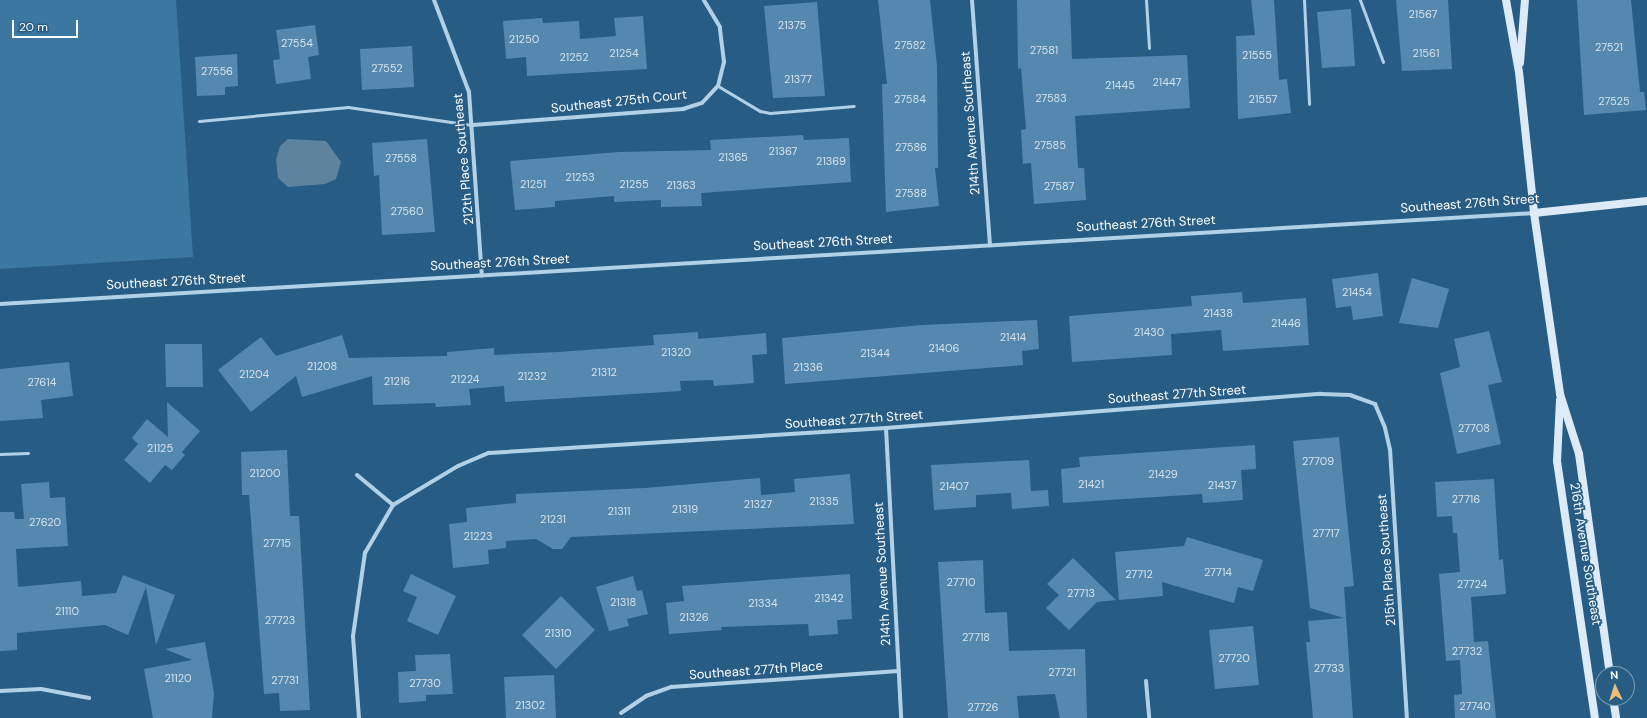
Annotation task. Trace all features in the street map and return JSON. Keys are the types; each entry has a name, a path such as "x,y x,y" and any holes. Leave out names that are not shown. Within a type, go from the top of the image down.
{"street":[{"name":"212th Place Southeast","path":"434,0 462,66 469,92 482,276"},
{"name":"Southeast 275th Court","path":"472,125 684,109 702,103 718,86 724,62 720,27 704,0"},
{"name":"214th Avenue Southeast","path":"972,0 990,245"},
{"name":"216th Avenue Southeast","path":"1506,0 1519,72 1534,213 1560,394 1578,454 1609,666"},
{"name":"216th Avenue Southeast","path":"1519,72 1525,0"},
{"name":"Southeast 276th Street","path":"0,304 1534,213 1647,201"},
{"name":"Southeast 277th Street","path":"393,505 458,466 489,453 886,428 1321,394 1350,395 1375,404"},
{"name":"216th Avenue Southeast","path":"1560,394 1558,460 1595,718"},
{"name":"215th Place Southeast","path":"1375,404 1390,449 1407,718"},
{"name":"214th Avenue Southeast","path":"886,428 901,718"},
{"path":"357,475 393,505 365,554 358,589 354,636 359,718"},
{"name":"Southeast 277th Place","path":"622,713 646,696 671,687 898,671"},
{"path":"1146,681 1149,718"},
{"path":"0,691 41,689 89,698"},
{"path":"1614,706 1616,718"}],"lane":[{"path":"1146,0 1149,48"},
{"path":"1304,0 1309,104"},
{"path":"1360,0 1383,62"},
{"path":"718,86 760,111 770,113 854,106"},
{"path":"199,121 348,107 472,125"},
{"path":"0,454 28,453"}],"shaded area":[{"path":"0,0 176,0 193,257 0,269"},
{"path":"288,139 326,141 341,162 336,179 325,184 288,187 278,178 276,160 280,146"}],"building":[{"path":"878,0 930,0 937,66 938,168 935,168 939,206 886,212 882,84 887,84"},
{"path":"1017,0 1070,0 1072,59 1187,55 1190,108 1075,116 1078,168 1084,168 1086,200 1034,204 1031,163 1023,164 1021,130 1026,129 1021,68 1018,69"},
{"path":"1251,0 1274,0 1279,80 1287,79 1291,113 1238,119 1236,36 1255,35"},
{"path":"1396,0 1448,0 1452,69 1402,71"},
{"path":"1577,0 1631,0 1640,92 1644,92 1646,110 1584,115"},
{"path":"817,2 825,96 773,98 764,6"},
{"path":"1351,9 1355,66 1322,68 1317,12"},
{"path":"643,16 647,69 527,76 526,57 506,59 503,21 542,18 543,23 579,21 580,39 616,36 614,18"},
{"path":"315,25 319,55 308,57 311,79 276,84 273,60 280,59 276,30"},
{"path":"412,46 414,87 362,90 360,49"},
{"path":"237,54 238,86 225,87 225,95 197,96 195,57"},
{"path":"803,135 804,140 849,138 851,182 701,193 702,206 661,207 661,200 614,202 614,196 555,201 555,207 515,210 510,161 619,152 711,150 710,140"},
{"path":"427,139 435,232 382,235 379,175 374,176 372,143"},
{"path":"1378,273 1383,316 1353,320 1351,306 1336,308 1332,279"},
{"path":"1412,278 1449,289 1438,328 1399,323"},
{"path":"1242,292 1243,303 1306,298 1309,345 1223,351 1221,330 1171,334 1172,355 1072,362 1069,316 1192,306 1191,296"},
{"path":"1037,320 1039,349 1022,351 1023,365 785,384 782,338 922,325"},
{"path":"1489,331 1502,382 1488,385 1501,444 1457,454 1440,373 1460,367 1454,339"},
{"path":"698,332 698,339 766,333 767,354 752,355 754,383 714,386 713,380 680,381 681,391 505,402 504,386 469,389 471,405 436,407 435,403 373,405 372,376 302,397 296,376 251,412 218,370 261,337 276,356 342,335 349,358 447,356 447,352 494,348 494,355 654,345 653,335"},
{"path":"165,344 202,344 203,387 166,387"},
{"path":"69,362 73,396 41,400 43,418 0,421 0,369"},
{"path":"167,402 200,431 182,452 185,455 172,470 165,465 150,483 124,460 138,444 132,438 147,419 168,437"},
{"path":"1339,437 1354,586 1344,587 1353,718 1313,718 1306,642 1310,642 1308,621 1344,618 1310,608 1293,441"},
{"path":"1255,445 1256,469 1241,470 1243,500 1203,503 1202,494 1063,503 1061,469 1080,467 1079,457"},
{"path":"287,450 290,516 299,516 310,710 280,711 279,693 264,694 249,495 242,495 241,452"},
{"path":"1029,460 1031,491 1048,490 1049,506 1012,509 1011,493 976,495 976,507 934,510 931,465"},
{"path":"850,474 854,524 571,537 562,549 553,549 536,539 506,541 506,548 488,550 489,564 453,568 449,524 467,522 466,508 516,503 516,494 645,488 760,478 761,495 795,492 794,479"},
{"path":"1494,479 1499,560 1503,559 1506,594 1471,597 1474,642 1488,641 1496,718 1455,718 1454,695 1462,694 1460,660 1446,661 1439,574 1460,572 1457,533 1453,533 1452,516 1437,517 1435,482"},
{"path":"49,482 50,498 65,497 68,546 16,549 18,587 81,581 82,596 116,593 123,575 175,595 156,645 146,587 128,635 105,625 17,633 17,650 0,651 0,512 14,512 15,519 24,519 21,484"},
{"path":"1187,537 1263,560 1253,591 1238,587 1234,603 1162,582 1163,596 1119,600 1115,552 1184,546"},
{"path":"1073,558 1116,600 1097,602 1069,630 1046,608 1059,595 1047,584"},
{"path":"983,560 985,613 1007,612 1009,651 1085,649 1087,718 1060,718 1055,694 1017,696 1019,718 948,718 938,562"},
{"path":"411,574 456,596 438,635 407,621 417,597 403,591"},
{"path":"850,574 852,619 837,620 838,634 809,636 808,624 721,627 722,630 669,634 666,603 684,601 682,586"},
{"path":"633,576 637,591 642,590 648,614 627,619 629,626 609,631 596,587"},
{"path":"561,596 595,630 556,669 522,635"},
{"path":"1253,626 1259,685 1215,689 1209,630"},
{"path":"205,642 214,693 212,718 153,718 144,669 192,660 165,649"},
{"path":"450,654 453,694 426,695 426,701 399,703 398,672 416,671 415,655"},
{"path":"554,675 556,718 506,718 504,677"}]}
